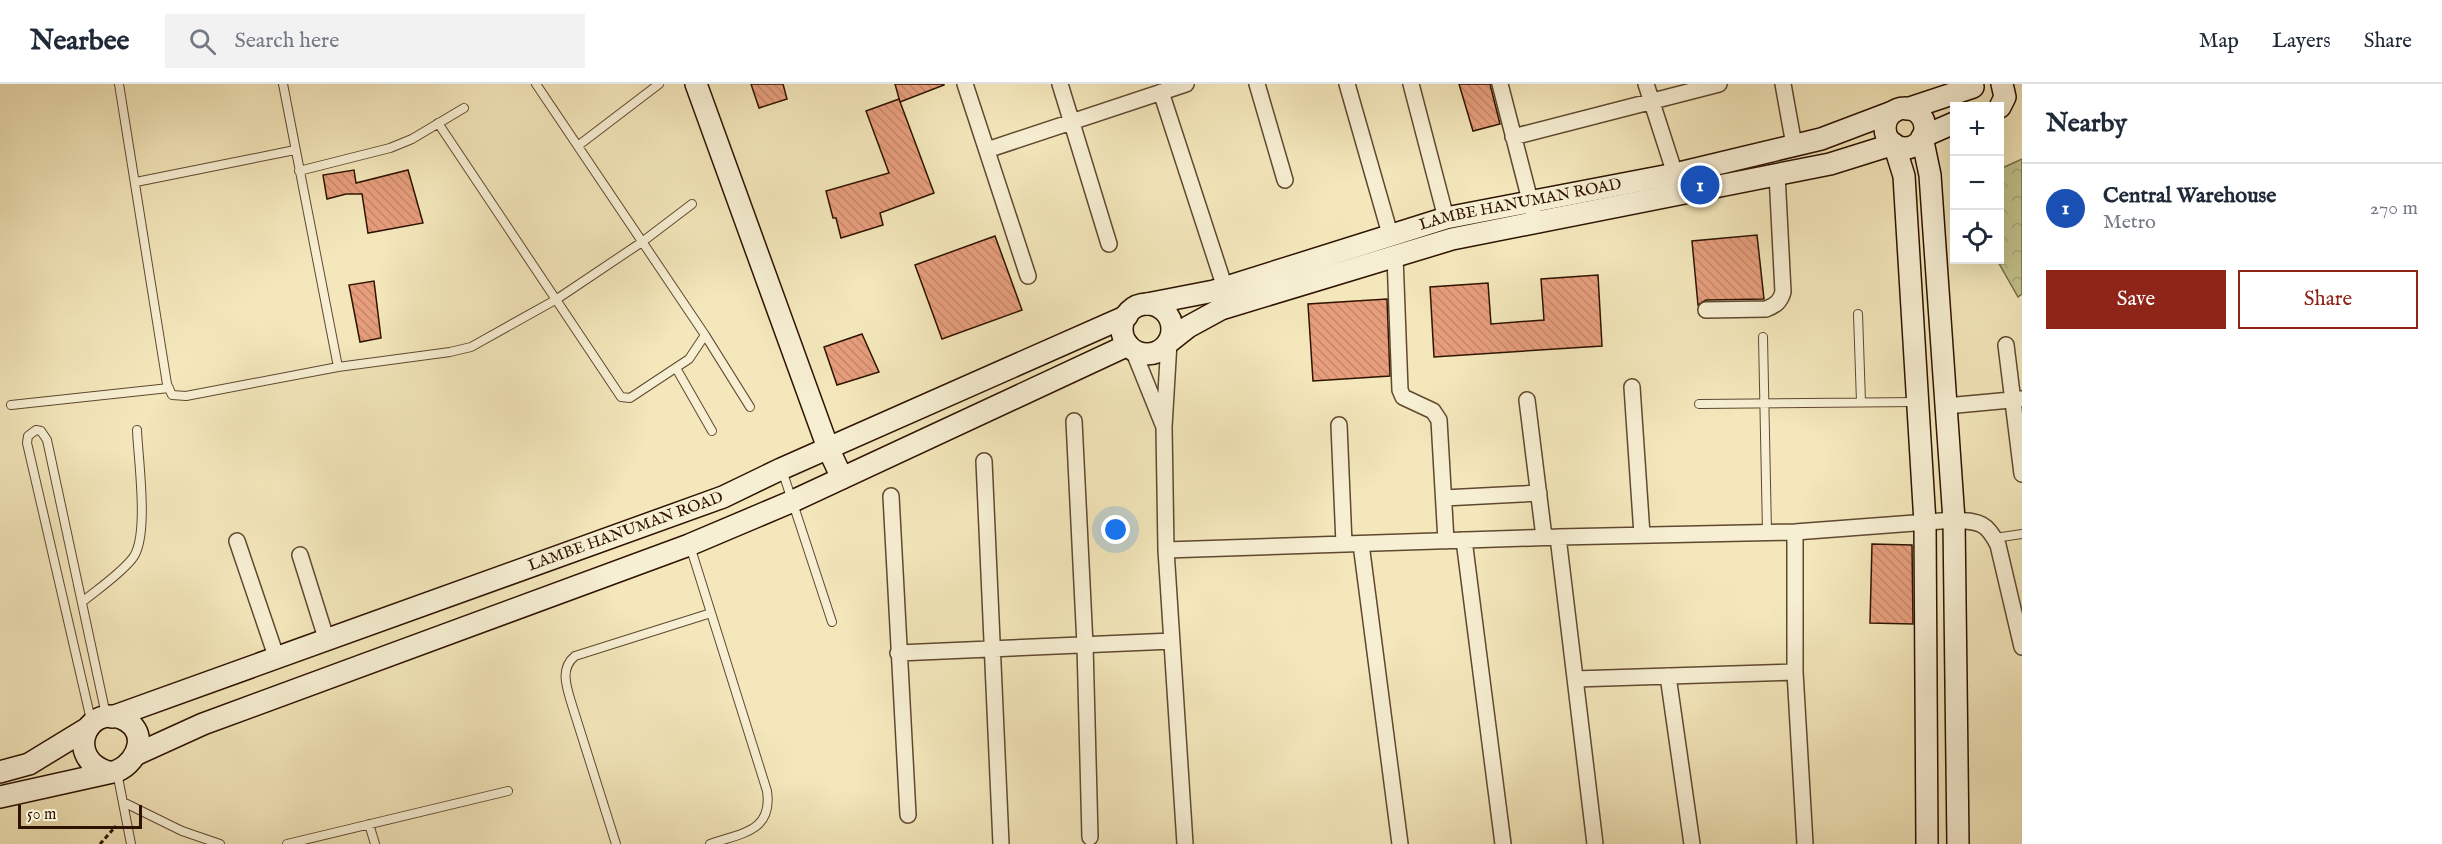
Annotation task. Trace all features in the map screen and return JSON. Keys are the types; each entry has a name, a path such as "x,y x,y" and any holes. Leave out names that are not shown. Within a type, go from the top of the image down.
{"main road":[{"path":"696,84 828,448 842,478"},
{"name":"LAMBE HANUMAN ROAD","path":"1147,304 1225,288 1446,218 1675,174 1821,138 1901,110 1974,90"},
{"path":"2002,98 2022,90"},
{"path":"1928,844 1925,523 1918,402 1904,176 1894,144 1886,134 1886,121 1901,110 1914,110 1923,119 1925,125 1923,137 1930,175 1954,520 1958,844"},
{"path":"1169,342 1172,333 1168,316 1155,306 1147,304 1138,306 1126,316 1122,330 1131,347 1140,353 1156,352 1169,342 1188,327 1221,309 1452,239 1830,164 1894,144 1900,147 1913,146 1923,137 1950,125"},
{"path":"1446,218 1452,239"},
{"name":"LAMBE HANUMAN ROAD","path":"0,772 29,764 100,721 723,497 1126,316"},
{"name":"LAMBE HANUMAN ROAD","path":"137,754 202,724 690,544 793,501 1131,347"},
{"path":"0,797 112,772 126,768 137,754 139,746 134,729 128,722 100,721 84,736 85,755 98,769 112,772"}],"street":[{"path":"965,84 1028,276"},
{"path":"1060,84 1109,244"},
{"path":"987,150 1186,84"},
{"path":"1257,84 1285,180"},
{"path":"1347,84 1390,234"},
{"path":"1411,84 1446,218"},
{"path":"1500,84 1536,222"},
{"path":"1646,84 1675,174"},
{"path":"1513,137 1719,84"},
{"path":"1784,84 1794,145"},
{"path":"1161,92 1225,288"},
{"path":"1706,310 1766,309 1780,300 1783,292 1777,174"},
{"path":"1395,256 1400,390 1403,397 1433,411 1439,420 1446,541"},
{"path":"1169,342 1164,427 1166,550 1185,844"},
{"path":"2006,345 2018,400 2022,474"},
{"path":"1131,347 1164,427"},
{"path":"1632,387 1642,535"},
{"path":"1527,400 1539,493 1551,537 1575,679 1595,844"},
{"path":"1946,406 2018,400"},
{"path":"1074,420 1085,645 1089,837"},
{"path":"1339,425 1344,544"},
{"path":"984,461 1001,844"},
{"path":"1444,498 1539,493"},
{"path":"891,496 908,815"},
{"path":"1166,550 1551,537 1795,532 1954,520 1979,522 1990,530 1998,545 2022,648"},
{"path":"1795,532 1795,672 1805,844"},
{"path":"1464,540 1503,844"},
{"path":"237,541 276,656"},
{"path":"1361,544 1400,844"},
{"path":"300,555 326,638"},
{"path":"898,653 1172,641"},
{"path":"1575,679 1795,672"},
{"path":"1668,676 1692,844"}],"lane":[{"path":"119,84 172,395 186,396 338,367 471,347 557,299 642,242 692,204"},
{"path":"283,84 338,367"},
{"path":"536,84 705,335 750,407"},
{"path":"579,145 658,84"},
{"path":"299,171 390,148 464,108"},
{"path":"438,123 621,397 630,398 689,359 705,335"},
{"path":"136,182 295,150"},
{"path":"1858,314 1861,402"},
{"path":"1763,337 1767,532"},
{"path":"676,368 712,431"},
{"path":"11,405 169,388"},
{"path":"1699,404 1918,402"},
{"path":"36,430 41,431 47,440 82,602 100,721 27,443 28,436 36,430"},
{"path":"82,602 133,559 140,544 142,527 137,430"},
{"path":"781,469 832,622"},
{"path":"1995,538 2022,534"},
{"path":"690,544 767,791 768,803 766,816 756,828 710,844"},
{"path":"616,844 572,705 565,669 575,656 711,613"},
{"path":"112,772 123,802 131,844"},
{"path":"287,844 508,791"},
{"path":"123,802 182,831 219,844"},
{"path":"369,824 375,844"}],"path":[{"path":"100,844 126,815"}],"green space":[{"path":"2022,159 2022,294 2018,297 1999,264 2004,264 2004,167"}],"building":[{"path":"751,84 783,84 787,99 759,108"},
{"path":"895,84 944,84 944,85 900,102"},
{"path":"1459,84 1490,84 1500,124 1473,131"},
{"path":"899,99 934,193 880,213 883,225 841,238 826,191 889,173 866,111"},
{"path":"354,170 356,183 408,170 423,223 368,233 362,194 346,194 327,199 323,175"},
{"path":"1757,235 1764,299 1706,300 1698,305 1692,241"},
{"path":"995,236 1022,310 942,339 915,265"},
{"path":"1598,275 1602,346 1434,357 1430,287 1488,283 1491,324 1544,320 1541,279"},
{"path":"374,281 381,338 360,342 349,285"},
{"path":"1387,299 1390,376 1313,381 1308,304"},
{"path":"862,334 879,372 837,385 824,347"},
{"path":"1872,544 1912,545 1913,624 1870,623"}],"place":[{"name":"Central Warehouse","path":"1700,185"}]}
